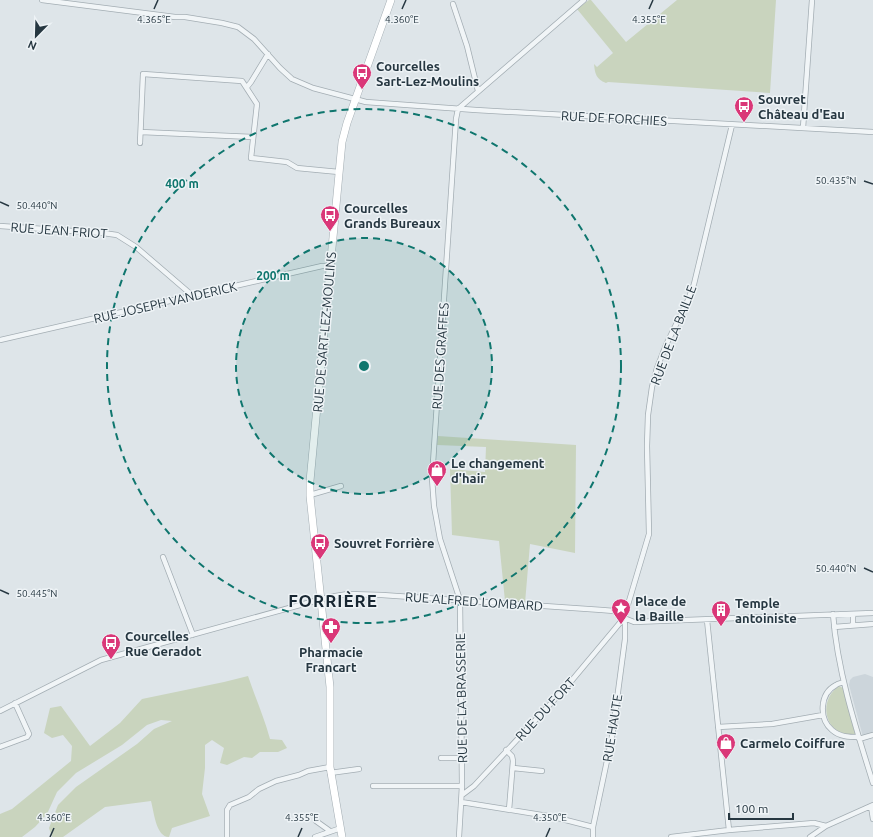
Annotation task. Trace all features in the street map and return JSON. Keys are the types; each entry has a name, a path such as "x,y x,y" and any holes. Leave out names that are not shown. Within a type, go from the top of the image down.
{"main road":[{"name":"RUE DE SART-LEZ-MOULINS","path":"342,837 330,770 330,687 310,494 310,475 342,142 355,100 391,0"}],"street":[{"name":"RUE DE FORCHIES","path":"42,0 65,2 104,9 185,17 229,24 250,36 284,73 301,84 366,102 732,125 873,132"},
{"path":"458,108 584,0"},
{"path":"803,128 812,0"},
{"path":"453,4 467,46 478,91"},
{"path":"247,87 268,54"},
{"path":"140,143 144,74 242,80 257,104 251,158 287,162 297,168 339,172"},
{"name":"RUE DES GRAFFES","path":"458,108 432,478 434,506 440,539 460,600"},
{"name":"RUE DE LA BAILLE","path":"624,618 649,534 647,446 648,415 652,388 657,368 666,345 688,300 694,284 732,125"},
{"path":"141,132 253,137"},
{"name":"RUE JEAN FRIOT","path":"0,226 117,235 136,247 193,296"},
{"name":"RUE JOSEPH VANDERICK","path":"0,340 322,266 330,266"},
{"path":"310,494 341,486"},
{"path":"164,557 193,635"},
{"name":"RUE ALFRED LOMBARD","path":"0,711 101,660 348,594 614,611 624,618 634,622 873,613"},
{"name":"RUE DE LA BRASSERIE","path":"458,837 462,795 460,600"},
{"path":"833,614 844,682 873,783"},
{"path":"853,614 853,625"},
{"name":"RUE DU FORT","path":"462,795 474,786 568,685 624,618"},
{"name":"RUE HAUTE","path":"593,837 593,827 612,737 625,639 624,618"},
{"path":"707,620 729,830"},
{"path":"834,627 873,624"},
{"path":"844,682 835,685 828,691 824,699 823,715 826,724 832,731 841,736 859,738 873,735"},
{"path":"0,747 27,737 29,734 15,703"},
{"path":"718,727 772,724 823,715"},
{"path":"506,750 512,756 513,768 509,810"},
{"path":"441,758 461,758"},
{"path":"513,768 542,771"},
{"path":"227,837 227,810 230,805 249,797 259,789 276,781 308,771 360,769"},
{"path":"373,786 462,786"},
{"path":"461,802 554,817 593,827"},
{"path":"810,837 826,826 872,806 873,819"},
{"path":"316,821 330,831"},
{"path":"672,837 729,830 814,823 826,826"},
{"path":"315,837 340,828"}],"shaded area":[{"path":"865,674 873,677 873,734 863,737 849,685 850,680 853,677"}],"green space":[{"path":"591,0 626,42 677,0 776,0 770,93 606,83 600,80 595,71 594,64 597,67 613,53 577,9"},
{"path":"438,436 576,445 575,553 530,544 525,603 505,601 499,541 452,535 450,469 485,472 486,447 437,445"},
{"path":"248,676 270,739 282,740 287,748 278,752 260,752 252,758 244,757 227,765 220,763 224,748 212,740 205,745 205,768 202,794 210,816 172,828 169,837 165,836 158,829 151,801 105,807 63,837 52,837 49,828 58,805 76,787 137,744 154,729 172,721 161,720 147,725 122,745 76,773 57,792 47,814 35,827 22,837 0,837 0,814 12,809 71,761 72,746 63,735 52,738 44,733 50,708 61,706 90,746 120,723 142,699"},
{"path":"839,686 843,688 855,734 845,734 837,730 831,725 828,718 826,709 828,701 832,693"}],"place":[{"name":"Courcelles Sart-Lez-Moulins","path":"362,90"},
{"name":"Souvret Château d'Eau","path":"744,123"},
{"name":"Courcelles Grands Bureaux","path":"330,232"},
{"name":"Le changement d'hair","path":"437,487"},
{"name":"Souvret Forrière","path":"320,560"},
{"name":"Place de la Baille","path":"621,625"},
{"name":"Temple antoiniste","path":"721,627"},
{"name":"Pharmacie Francart","path":"331,644"},
{"name":"Courcelles Rue Geradot","path":"111,660"},
{"name":"Carmelo Coiffure","path":"726,760"}],"district":[{"name":"FORRIÈRE","path":"333,601"}]}
